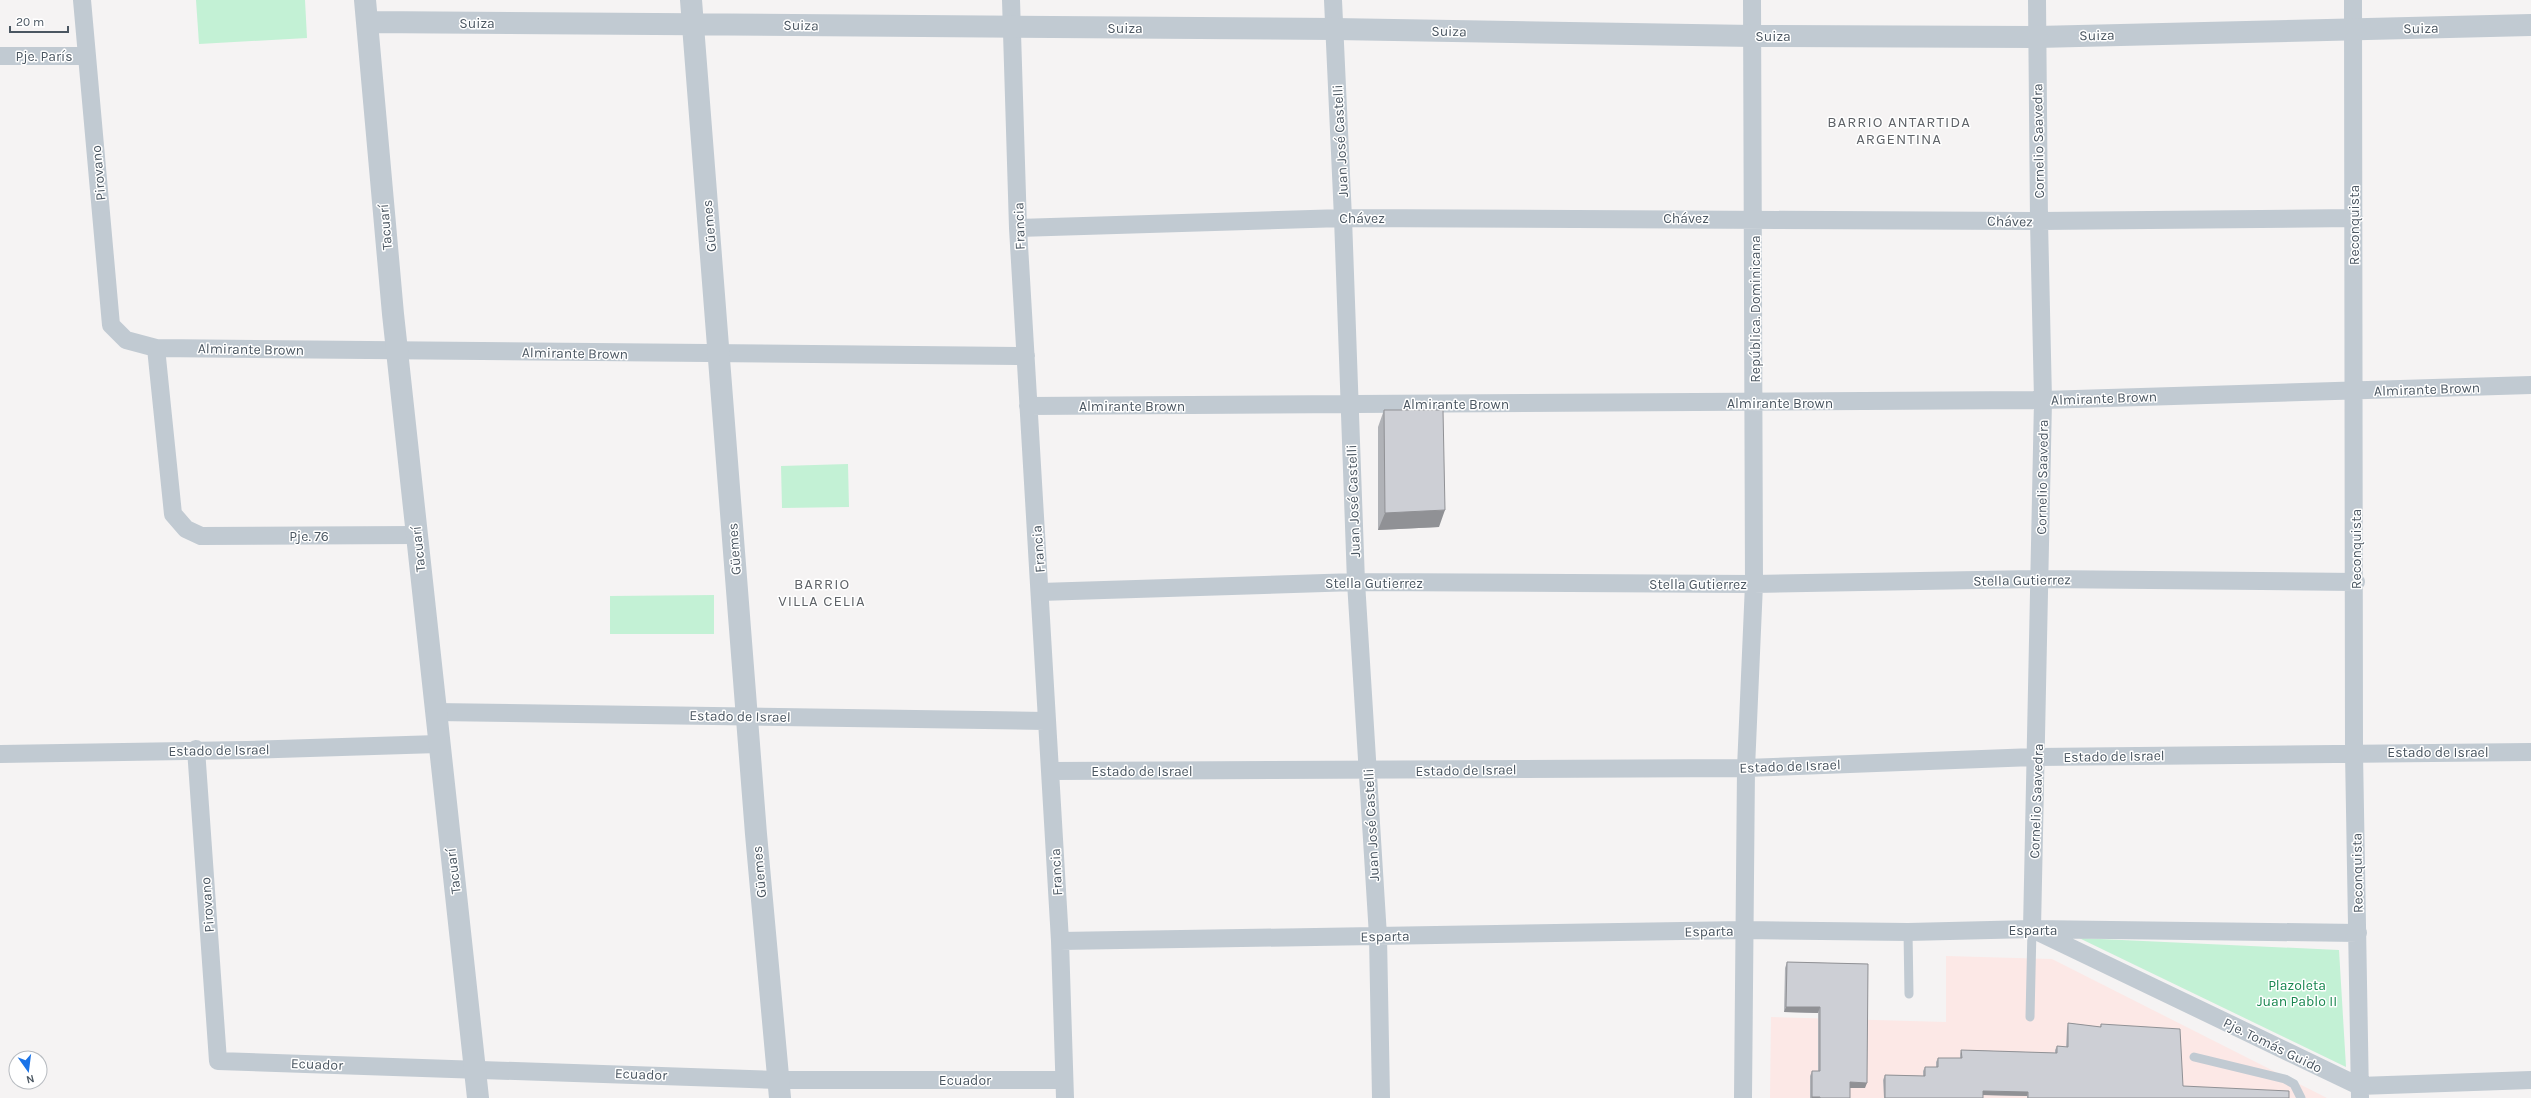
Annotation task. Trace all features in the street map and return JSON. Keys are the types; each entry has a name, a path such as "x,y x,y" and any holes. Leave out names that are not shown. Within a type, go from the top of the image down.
{"street":[{"name":"Pirovano","path":"82,0 111,325 126,340"},
{"name":"Tacuarí","path":"365,0 397,351 438,744 478,1098"},
{"name":"Güemes","path":"691,0 746,716 780,1089"},
{"name":"Francia","path":"1011,0 1018,228 1040,592 1045,721 1050,771 1060,941 1063,1080 1065,1098"},
{"name":"Juan José Castelli","path":"1333,0 1343,218 1356,582 1378,936 1381,1098"},
{"name":"República. Dominicana","path":"1743,1098 1746,768 1754,584 1755,403 1752,0"},
{"name":"Cornelio Saavedra","path":"2032,929 2041,579 2043,400 2036,37 2037,0"},
{"name":"Reconquista","path":"2353,0 2356,582 2354,753 2358,933 2359,1092"},
{"name":"Suiza","path":"368,22 1012,28 1335,29 1753,36 2036,37 2531,25"},
{"name":"Pje. París","path":"0,56 87,56"},
{"name":"Chávez","path":"1018,228 1343,218 1754,218 2039,221 2354,218"},
{"name":"Almirante Brown","path":"126,340 156,348 1026,356"},
{"name":"Pje. 76","path":"156,348 173,514 186,529 201,536 417,535"},
{"name":"Almirante Brown","path":"1028,406 1755,403 2043,400 2531,385"},
{"name":"Stella Gutierrez","path":"1040,592 1356,582 1754,584 2041,579 2356,582"},
{"name":"Estado de Israel","path":"435,712 1045,721"},
{"name":"Estado de Israel","path":"0,754 438,744"},
{"name":"Pirovano","path":"196,750 218,1061"},
{"name":"Estado de Israel","path":"1050,771 1746,768 2037,757 2531,752"},
{"name":"Esparta","path":"1060,941 1745,930 1908,932 2032,929 2358,933"},
{"name":"Pje. Tomás Guido","path":"2032,929 2359,1092 2531,1080"},
{"name":"Ecuador","path":"218,1061 475,1068 780,1089 1063,1080"}],"lane":[{"path":"2030,1018 2032,929"},
{"path":"1908,932 1909,994"},
{"path":"2194,1057 2285,1079 2294,1084 2301,1098"}],"shaded area":[{"path":"1946,956 2052,959 2327,1098 1770,1098 1771,1017 1946,1022"}],"green space":[{"path":"196,0 305,0 307,38 199,44"},
{"path":"848,464 849,507 782,508 781,466"},
{"path":"714,595 714,634 610,634 610,596"},
{"name":"Plazoleta Juan Pablo II","path":"2079,938 2339,950 2346,1067"}],"building":[{"path":"1384,410 1443,410 1445,510 1385,513"},
{"path":"1787,962 1868,964 1867,1083 1850,1082 1850,1098 1812,1097 1812,1071 1820,1071 1820,1007 1786,1007"},
{"path":"2068,1023 2101,1027 2101,1024 2180,1029 2183,1086 2289,1091 2289,1098 2028,1098 2028,1092 1983,1091 1983,1098 1885,1098 1885,1075 1925,1076 1925,1067 1938,1067 1938,1058 1962,1058 1961,1050 2057,1053 2057,1046 2068,1047"}],"district":[{"name":"BARRIO ANTARTIDA ARGENTINA","path":"1899,130"},
{"name":"BARRIO VILLA CELIA","path":"822,592"}]}
